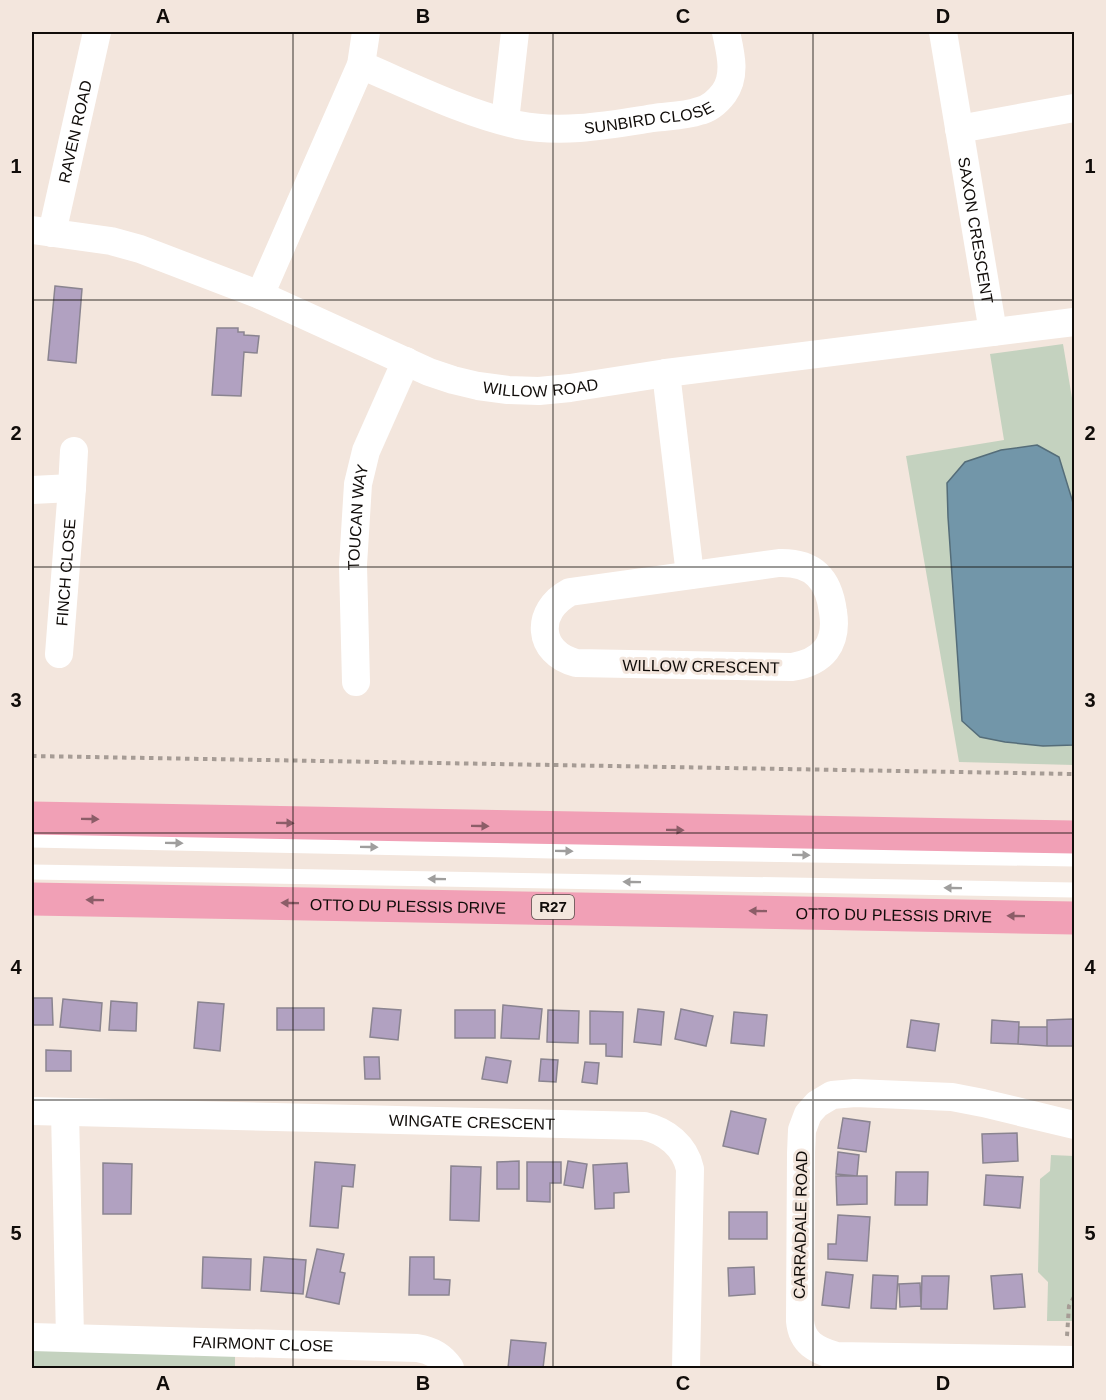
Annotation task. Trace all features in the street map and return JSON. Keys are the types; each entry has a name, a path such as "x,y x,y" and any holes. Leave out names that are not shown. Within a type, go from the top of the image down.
{"main road":[{"path":"32,818 1074,837"},
{"name":"OTTO DU PLESSIS DRIVE","path":"32,898 1074,918"}],"street":[{"name":"RAVEN ROAD","path":"42,232 97,32"},
{"path":"260,296 361,65 366,32"},
{"path":"505,121 515,32"},
{"name":"SUNBIRD CLOSE","path":"361,65 474,113 520,125 553,129 600,126 700,111 718,101 730,81 731,62 726,32"},
{"name":"SAXON CRESCENT","path":"943,32 993,332"},
{"path":"959,129 1074,108"},
{"name":"WILLOW ROAD","path":"42,232 111,241 140,249 260,296 429,372 478,386 508,390 539,391 570,388 666,373 1074,322"},
{"name":"TOUCAN WAY","path":"356,682 353,565 358,484 366,451 406,361"},
{"path":"666,373 690,575"},
{"name":"FINCH CLOSE","path":"59,654 74,451"},
{"path":"32,490 72,488"},
{"name":"WILLOW CRESCENT","path":"779,563 800,564 818,575 826,585 831,597 835,625 830,644 814,660 792,667 576,663 559,657 548,642 545,634 548,613 553,604 570,592 690,575 779,563"},
{"name":"CARRADALE ROAD","path":"1071,1360 836,1356 816,1349 801,1332 800,1320 801,1152 802,1130 808,1114 817,1104 832,1095 855,1093 952,1097 983,1102 1074,1125"},
{"name":"WINGATE CRESCENT","path":"32,1111 644,1126 656,1129 675,1142 683,1151 690,1169 687,1368"},
{"path":"65,1112 70,1337"},
{"name":"FAIRMONT CLOSE","path":"32,1337 417,1348 429,1350 444,1360 450,1368"}],"lane":[{"path":"32,840 1074,859"},
{"path":"32,872 1074,890"}],"path":[{"path":"32,756 1074,774"},
{"path":"1071,1360 1068,1314 1074,1297"}],"green space":[{"path":"1063,344 1074,410 1074,765 959,762 906,456 1004,440 990,354"},
{"path":"1051,1155 1074,1156 1074,1321 1047,1321 1048,1282 1038,1272 1040,1179 1050,1171"},
{"path":"32,1349 235,1353 235,1368 32,1368"}],"water":[{"path":"1037,445 1059,457 1074,506 1074,745 1043,746 980,737 962,721 947,483 965,462 1001,450"}],"building":[{"path":"55,286 82,289 76,363 48,360"},
{"path":"217,328 238,328 238,332 244,332 244,335 259,336 257,353 244,352 241,396 212,395"},
{"path":"32,998 52,998 53,1025 32,1025"},
{"path":"63,999 102,1003 100,1031 60,1027"},
{"path":"111,1001 137,1003 136,1031 109,1030"},
{"path":"198,1002 224,1004 220,1051 194,1048"},
{"path":"503,1005 542,1009 539,1039 501,1038"},
{"path":"277,1008 324,1008 324,1030 277,1030"},
{"path":"373,1008 401,1010 398,1040 370,1037"},
{"path":"638,1009 664,1012 661,1045 634,1042"},
{"path":"681,1009 713,1016 706,1046 675,1039"},
{"path":"455,1010 495,1010 495,1038 455,1038"},
{"path":"548,1010 579,1011 578,1043 547,1042"},
{"path":"590,1011 623,1012 622,1057 606,1056 606,1044 590,1044"},
{"path":"734,1012 767,1015 764,1046 731,1043"},
{"path":"1073,1019 1074,1046 1047,1046 1047,1020"},
{"path":"911,1020 939,1024 935,1051 907,1047"},
{"path":"992,1020 1019,1022 1018,1044 991,1043"},
{"path":"1019,1027 1047,1027 1047,1046 1018,1044"},
{"path":"46,1050 71,1051 71,1071 46,1071"},
{"path":"364,1057 379,1057 380,1079 365,1079"},
{"path":"486,1057 511,1061 507,1083 482,1079"},
{"path":"541,1059 558,1060 556,1082 539,1081"},
{"path":"585,1062 599,1063 597,1084 582,1082"},
{"path":"731,1111 766,1119 758,1154 723,1146"},
{"path":"843,1118 870,1122 866,1152 838,1148"},
{"path":"1017,1133 1018,1161 983,1163 982,1134"},
{"path":"838,1152 859,1155 857,1176 836,1174"},
{"path":"519,1161 519,1189 497,1189 497,1162"},
{"path":"568,1161 587,1164 583,1188 564,1185"},
{"path":"315,1162 355,1165 353,1187 342,1186 338,1228 310,1226"},
{"path":"527,1162 561,1162 561,1183 550,1183 550,1202 527,1201"},
{"path":"103,1163 132,1164 131,1214 103,1214"},
{"path":"627,1163 629,1192 614,1193 614,1208 595,1209 593,1165"},
{"path":"451,1166 481,1167 479,1221 450,1220"},
{"path":"896,1172 928,1172 927,1205 895,1205"},
{"path":"986,1175 1023,1177 1020,1208 984,1205"},
{"path":"836,1176 867,1176 867,1204 837,1205"},
{"path":"729,1212 767,1212 767,1239 729,1239"},
{"path":"838,1215 870,1217 867,1261 828,1259 828,1244 836,1244"},
{"path":"317,1249 344,1254 340,1272 345,1273 339,1304 306,1297"},
{"path":"203,1257 251,1259 250,1290 202,1288"},
{"path":"264,1257 306,1260 303,1294 261,1291"},
{"path":"410,1257 434,1257 434,1279 450,1280 449,1295 409,1295"},
{"path":"754,1267 755,1294 729,1296 728,1268"},
{"path":"826,1272 853,1275 849,1308 822,1305"},
{"path":"1022,1274 1025,1307 994,1309 991,1276"},
{"path":"873,1275 898,1276 896,1309 871,1308"},
{"path":"922,1276 949,1276 947,1309 921,1309"},
{"path":"920,1283 921,1306 900,1307 899,1284"},
{"path":"511,1340 546,1343 543,1368 508,1368"}]}
